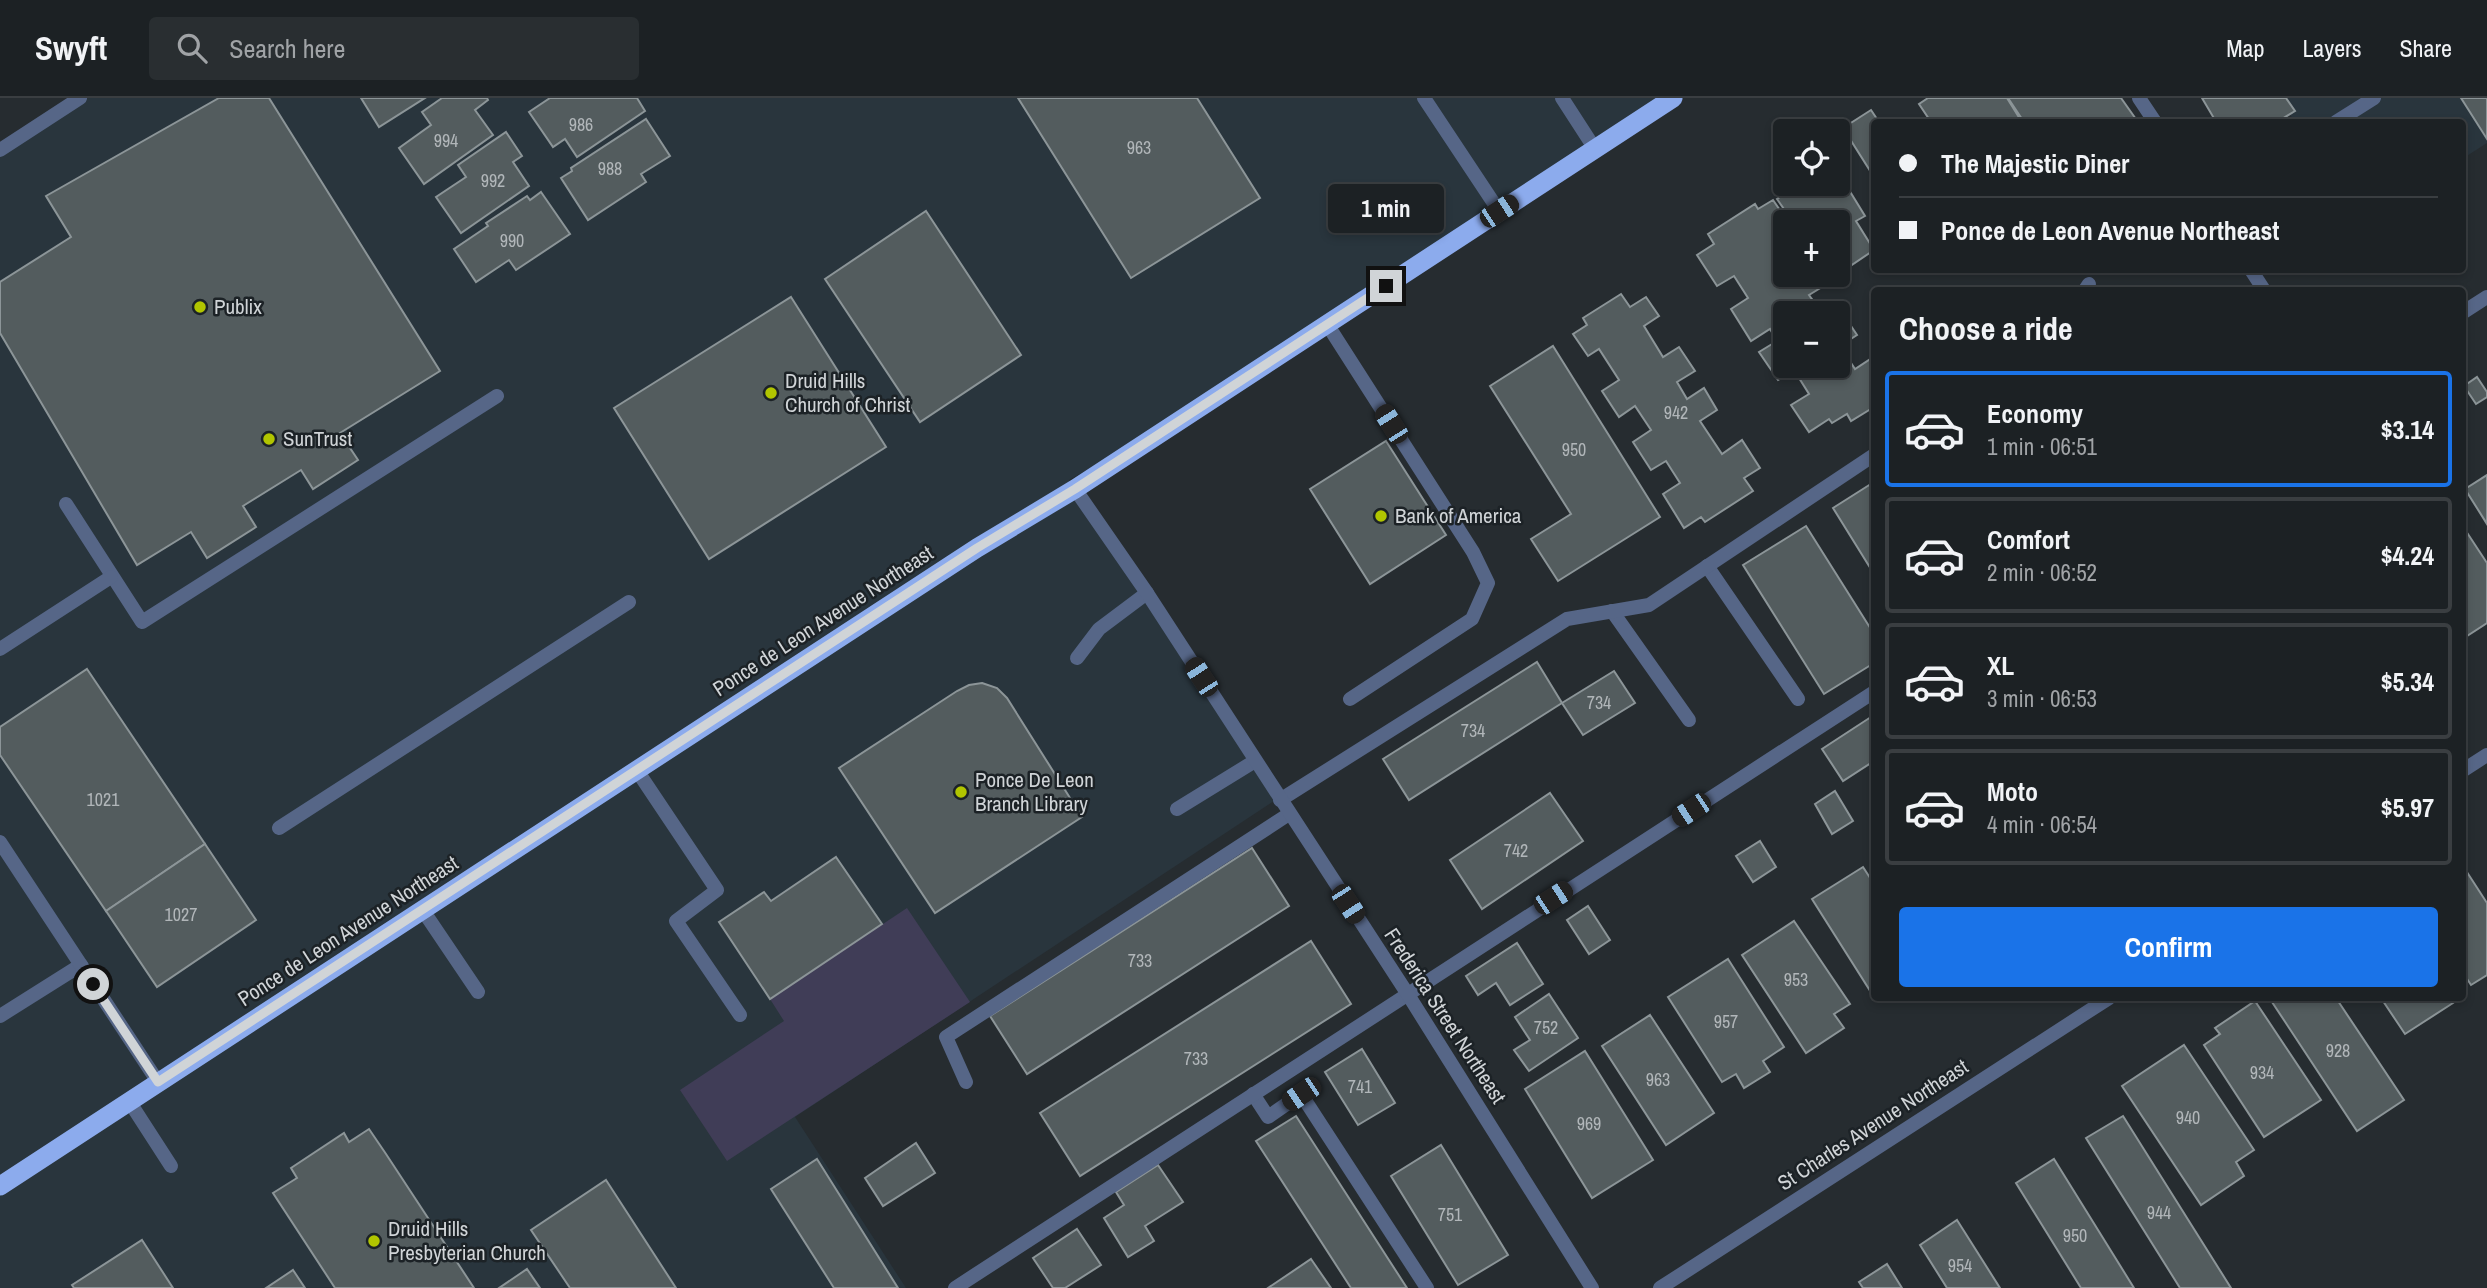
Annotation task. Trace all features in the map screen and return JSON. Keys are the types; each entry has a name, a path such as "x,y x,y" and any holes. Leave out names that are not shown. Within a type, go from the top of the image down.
{"highway":[{"name":"Ponce de Leon Avenue Northeast","path":"0,1186 636,769 977,548 1075,489 1673,98"}],"street":[{"path":"0,150 80,98"},
{"path":"1424,98 1499,211"},
{"path":"1562,98 1595,149"},
{"path":"2139,98 2153,119"},
{"path":"2341,119 2374,98"},
{"path":"2466,311 2487,298"},
{"path":"1327,324 1473,552 1488,583 1472,619 1350,699"},
{"path":"66,504 142,622 497,396"},
{"path":"1280,800 1567,619 1649,605 1871,457"},
{"name":"Frederica Street Northeast","path":"1075,489 1147,593 1407,993 1592,1288"},
{"path":"1707,566 1798,699"},
{"path":"0,649 111,577"},
{"path":"1077,658 1099,629 1147,593"},
{"path":"279,828 629,602"},
{"path":"1612,611 1689,720"},
{"path":"955,1288 1871,694"},
{"path":"2466,768 2487,755"},
{"path":"1177,809 1255,761"},
{"path":"636,769 717,890 676,921 740,1015"},
{"path":"966,1082 946,1037 1289,814"},
{"path":"0,842 158,1082"},
{"path":"422,909 478,992"},
{"path":"0,1016 81,965"},
{"name":"St Charles Avenue Northeast","path":"1660,1288 2104,1001"},
{"path":"1253,1094 1268,1117 1301,1094 1427,1288"},
{"path":"129,1101 171,1166"}],"shaded area":[{"path":"72,98 1665,98 1219,395 1069,480 1286,793 795,1117 906,1288 0,1288 0,144"},
{"path":"2279,98 2487,98 2487,143 2466,156 2466,119 2293,119"},
{"path":"907,908 970,1002 727,1161 680,1090 784,1021 770,999"}],"building":[{"name":"Publix","path":"219,98 269,98 440,371 340,433 358,460 313,489 301,470 243,506 256,527 207,558 191,532 137,565 0,333 0,282 71,237 46,196"},
{"path":"361,98 425,98 379,127"},
{"path":"442,98 487,98 488,100 475,110 493,135 424,184 399,148 431,125 422,112"},
{"path":"550,98 637,98 645,111 577,157 565,139 553,147 529,112"},
{"path":"1018,98 1197,98 1260,198 1131,278"},
{"path":"1928,98 2007,98 2020,119 1929,119 1919,104"},
{"path":"2008,98 2121,98 2136,119 2022,119"},
{"path":"2202,98 2286,98 2295,111 2282,119 2214,119"},
{"path":"2461,98 2487,98 2487,139"},
{"path":"1871,110 1877,119 1871,119 1871,172 1850,139 1850,124"},
{"path":"646,119 670,156 641,174 646,182 588,220 561,178 572,171 571,168"},
{"path":"506,132 522,156 513,162 529,186 461,233 436,197 466,177 458,165"},
{"path":"541,192 570,234 516,270 509,260 476,282 454,249 488,226 486,223 527,196 530,200"},
{"path":"1850,192 1865,216 1856,221 1871,245 1871,252 1850,266 1850,210 1785,210 1777,199 1782,196 1850,196"},
{"path":"1773,200 1780,210 1773,210 1773,287 1822,287 1809,295 1813,301 1773,301 1773,334 1770,329 1751,341 1731,309 1748,298 1734,276 1717,286 1697,255 1714,244 1708,234 1755,204 1758,209"},
{"path":"926,211 1021,355 920,422 825,279"},
{"path":"1621,294 1630,307 1646,297 1659,316 1644,326 1663,357 1679,347 1695,371 1677,382 1687,399 1704,388 1717,410 1700,421 1722,454 1742,440 1760,468 1744,478 1753,491 1705,522 1701,517 1684,528 1663,494 1680,483 1666,461 1651,470 1633,442 1651,430 1635,406 1619,417 1602,391 1619,380 1599,349 1588,356 1573,334 1587,325 1583,318"},
{"path":"791,297 886,447 709,559 614,408"},
{"path":"1850,324 1857,335 1850,340"},
{"path":"1773,343 1773,373 1759,352"},
{"path":"1553,346 1660,517 1558,581 1531,539 1571,514 1490,386"},
{"path":"1871,359 1871,409 1851,421 1847,414 1832,423 1829,419 1809,432 1791,405 1809,394 1799,378 1850,378 1850,361 1855,369"},
{"path":"2477,377 2487,392 2487,397 2476,404 2466,385"},
{"path":"1386,441 1446,535 1370,584 1310,489"},
{"path":"2487,475 2487,524 2466,491"},
{"path":"1871,484 1871,569 1833,508"},
{"path":"1806,526 1871,629 1871,665 1824,694 1743,565"},
{"path":"2466,531 2487,563 2487,623 2466,637"},
{"path":"1537,662 1562,703 1409,800 1383,759"},
{"path":"87,669 205,844 106,911 0,755 0,727"},
{"path":"1614,671 1635,703 1583,735 1562,703"},
{"name":"Ponce De Leon Branch Library","path":"982,683 997,688 1007,698 1082,817 935,913 839,768 957,691"},
{"path":"1871,717 1871,763 1843,781 1822,749"},
{"path":"1835,791 1853,821 1832,834 1815,804"},
{"path":"1550,793 1583,841 1482,909 1450,860"},
{"path":"1760,841 1776,867 1753,882 1736,856"},
{"path":"205,844 256,920 157,987 106,911"},
{"path":"1252,848 1289,906 1027,1074 990,1016"},
{"path":"836,857 882,924 770,999 719,922 764,892 771,901"},
{"path":"1863,867 1871,879 1871,992 1812,899"},
{"path":"2466,871 2487,903 2487,975 2471,985 2466,977"},
{"path":"1588,906 1610,940 1589,954 1567,920"},
{"path":"1794,921 1850,1004 1834,1014 1844,1028 1806,1053 1742,955"},
{"path":"1311,941 1351,1004 1080,1176 1040,1113"},
{"path":"1517,943 1543,984 1510,1005 1496,983 1478,995 1466,976"},
{"path":"1728,959 1784,1047 1763,1061 1770,1072 1744,1088 1736,1074 1722,1082 1668,997"},
{"path":"1549,994 1578,1038 1529,1071 1514,1050 1530,1040 1515,1017"},
{"path":"2255,1001 2321,1100 2264,1137 2204,1045 2220,1034 2215,1028"},
{"path":"2338,1001 2404,1100 2357,1131 2272,1002"},
{"path":"2383,1001 2452,1001 2453,1003 2405,1034"},
{"path":"1650,1015 1714,1113 1666,1145 1602,1046"},
{"path":"2184,1045 2254,1150 2236,1162 2244,1176 2201,1205 2122,1086"},
{"path":"1362,1049 1395,1103 1358,1125 1325,1072"},
{"path":"1585,1051 1653,1160 1592,1198 1525,1089"},
{"path":"1296,1116 1407,1288 1351,1288 1256,1141"},
{"path":"2123,1116 2231,1288 2180,1288 2086,1138"},
{"name":"Druid Hills Presbyterian Church","path":"369,1129 474,1288 335,1288 273,1193 297,1178 291,1168 344,1133 349,1142"},
{"path":"916,1143 935,1173 883,1206 865,1178"},
{"path":"1441,1145 1508,1255 1458,1285 1391,1176"},
{"path":"817,1159 898,1288 834,1288 771,1189"},
{"path":"2054,1159 2134,1288 2081,1288 2016,1183"},
{"path":"1158,1165 1183,1202 1145,1226 1154,1241 1128,1257 1104,1218 1124,1205 1116,1192"},
{"path":"606,1180 676,1288 570,1288 531,1230"},
{"path":"1957,1220 2000,1288 1947,1288 1920,1245"},
{"path":"1077,1229 1101,1265 1065,1288 1053,1288 1033,1258"},
{"path":"142,1240 173,1288 74,1288 72,1285"},
{"path":"1311,1259 1331,1288 1268,1288"},
{"path":"1887,1264 1902,1288 1863,1288 1859,1282"},
{"path":"527,1269 540,1288 499,1288"},
{"path":"293,1270 305,1288 266,1288"}],"place":[{"name":"Publix","path":"200,307"},
{"name":"Druid Hills Church of Christ","path":"771,393"},
{"name":"SunTrust","path":"269,439"},
{"name":"Bank of America","path":"1381,516"},
{"name":"Ponce De Leon Branch Library","path":"961,792"},
{"name":"Druid Hills Presbyterian Church","path":"374,1241"}],"route":[{"path":"93,984 158,1082 636,769 977,548 1075,489 1386,286"}]}
